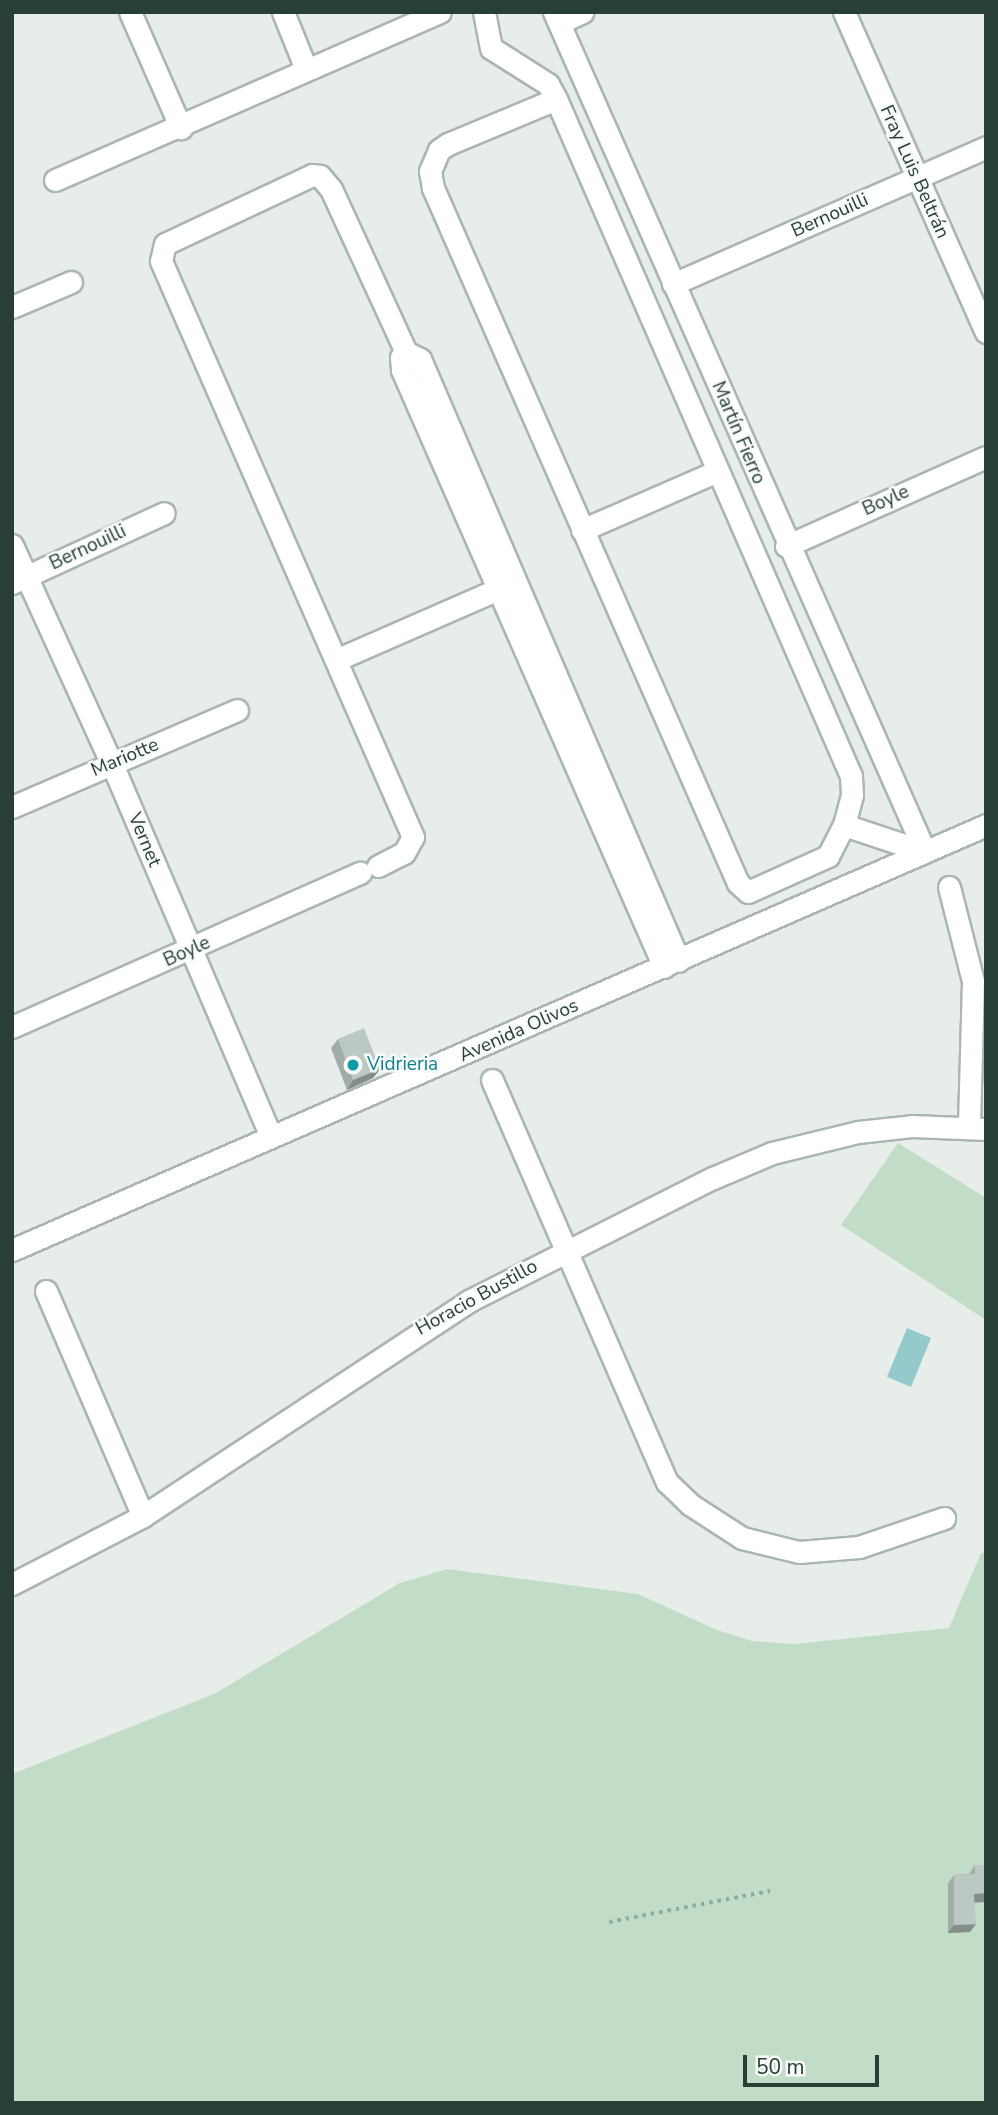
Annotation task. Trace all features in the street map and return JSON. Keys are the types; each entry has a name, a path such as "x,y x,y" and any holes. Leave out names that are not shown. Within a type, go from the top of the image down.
{"street":[{"path":"130,12 181,128"},
{"path":"283,12 306,69"},
{"path":"55,180 181,128 306,69 440,12"},
{"path":"484,12 491,48 548,85 556,99 851,776 852,795 844,825 828,856 760,888 743,889 433,188 430,171 439,150 556,99"},
{"path":"556,18 583,12"},
{"name":"Fray Luis Beltrán","path":"844,12 986,332"},
{"name":"Martín Fierro","path":"556,18 786,546 925,852"},
{"name":"Bernouilli","path":"673,284 986,147"},
{"path":"507,585 336,660 161,261 164,244 312,175 320,176 331,189 406,352 420,359 507,585 671,964"},
{"path":"12,307 71,282"},
{"name":"Boyle","path":"786,546 986,457"},
{"path":"582,530 718,471"},
{"name":"Bernouilli","path":"19,580 164,513"},
{"name":"Vernet","path":"12,545 19,580 112,764 271,1137"},
{"name":"Boyle","path":"12,1027 192,951 404,853 413,836 336,660"},
{"name":"Mariotte","path":"12,807 237,710"},
{"path":"844,825 925,852"},
{"name":"Avenida Olivos","path":"12,1250 986,825"},
{"path":"949,887 973,981 977,1128"},
{"path":"492,1080 563,1250 608,1343 652,1456 667,1482 691,1506 742,1538 799,1552 859,1547 944,1518"},
{"name":"Horacio Bustillo","path":"12,1584 143,1516 403,1340 563,1250 772,1153 858,1132 977,1128"},
{"path":"46,1291 143,1516"}],"path":[{"path":"608,1922 771,1891"}],"green space":[{"path":"898,1143 986,1198 986,1320 841,1225"},
{"path":"981,1553 986,1553 986,2103 12,2103 12,1774 216,1693 400,1583 447,1569 638,1594 717,1630 753,1641 794,1644 949,1628"}],"water":[{"path":"907,1328 931,1338 911,1387 887,1377"}],"building":[{"path":"364,1028 380,1069 353,1080 338,1039"},
{"path":"975,1865 986,1865 986,1893 974,1894 976,1924 954,1925 954,1875 975,1874"}],"place":[{"name":"Vidrieria","path":"353,1065"}]}
